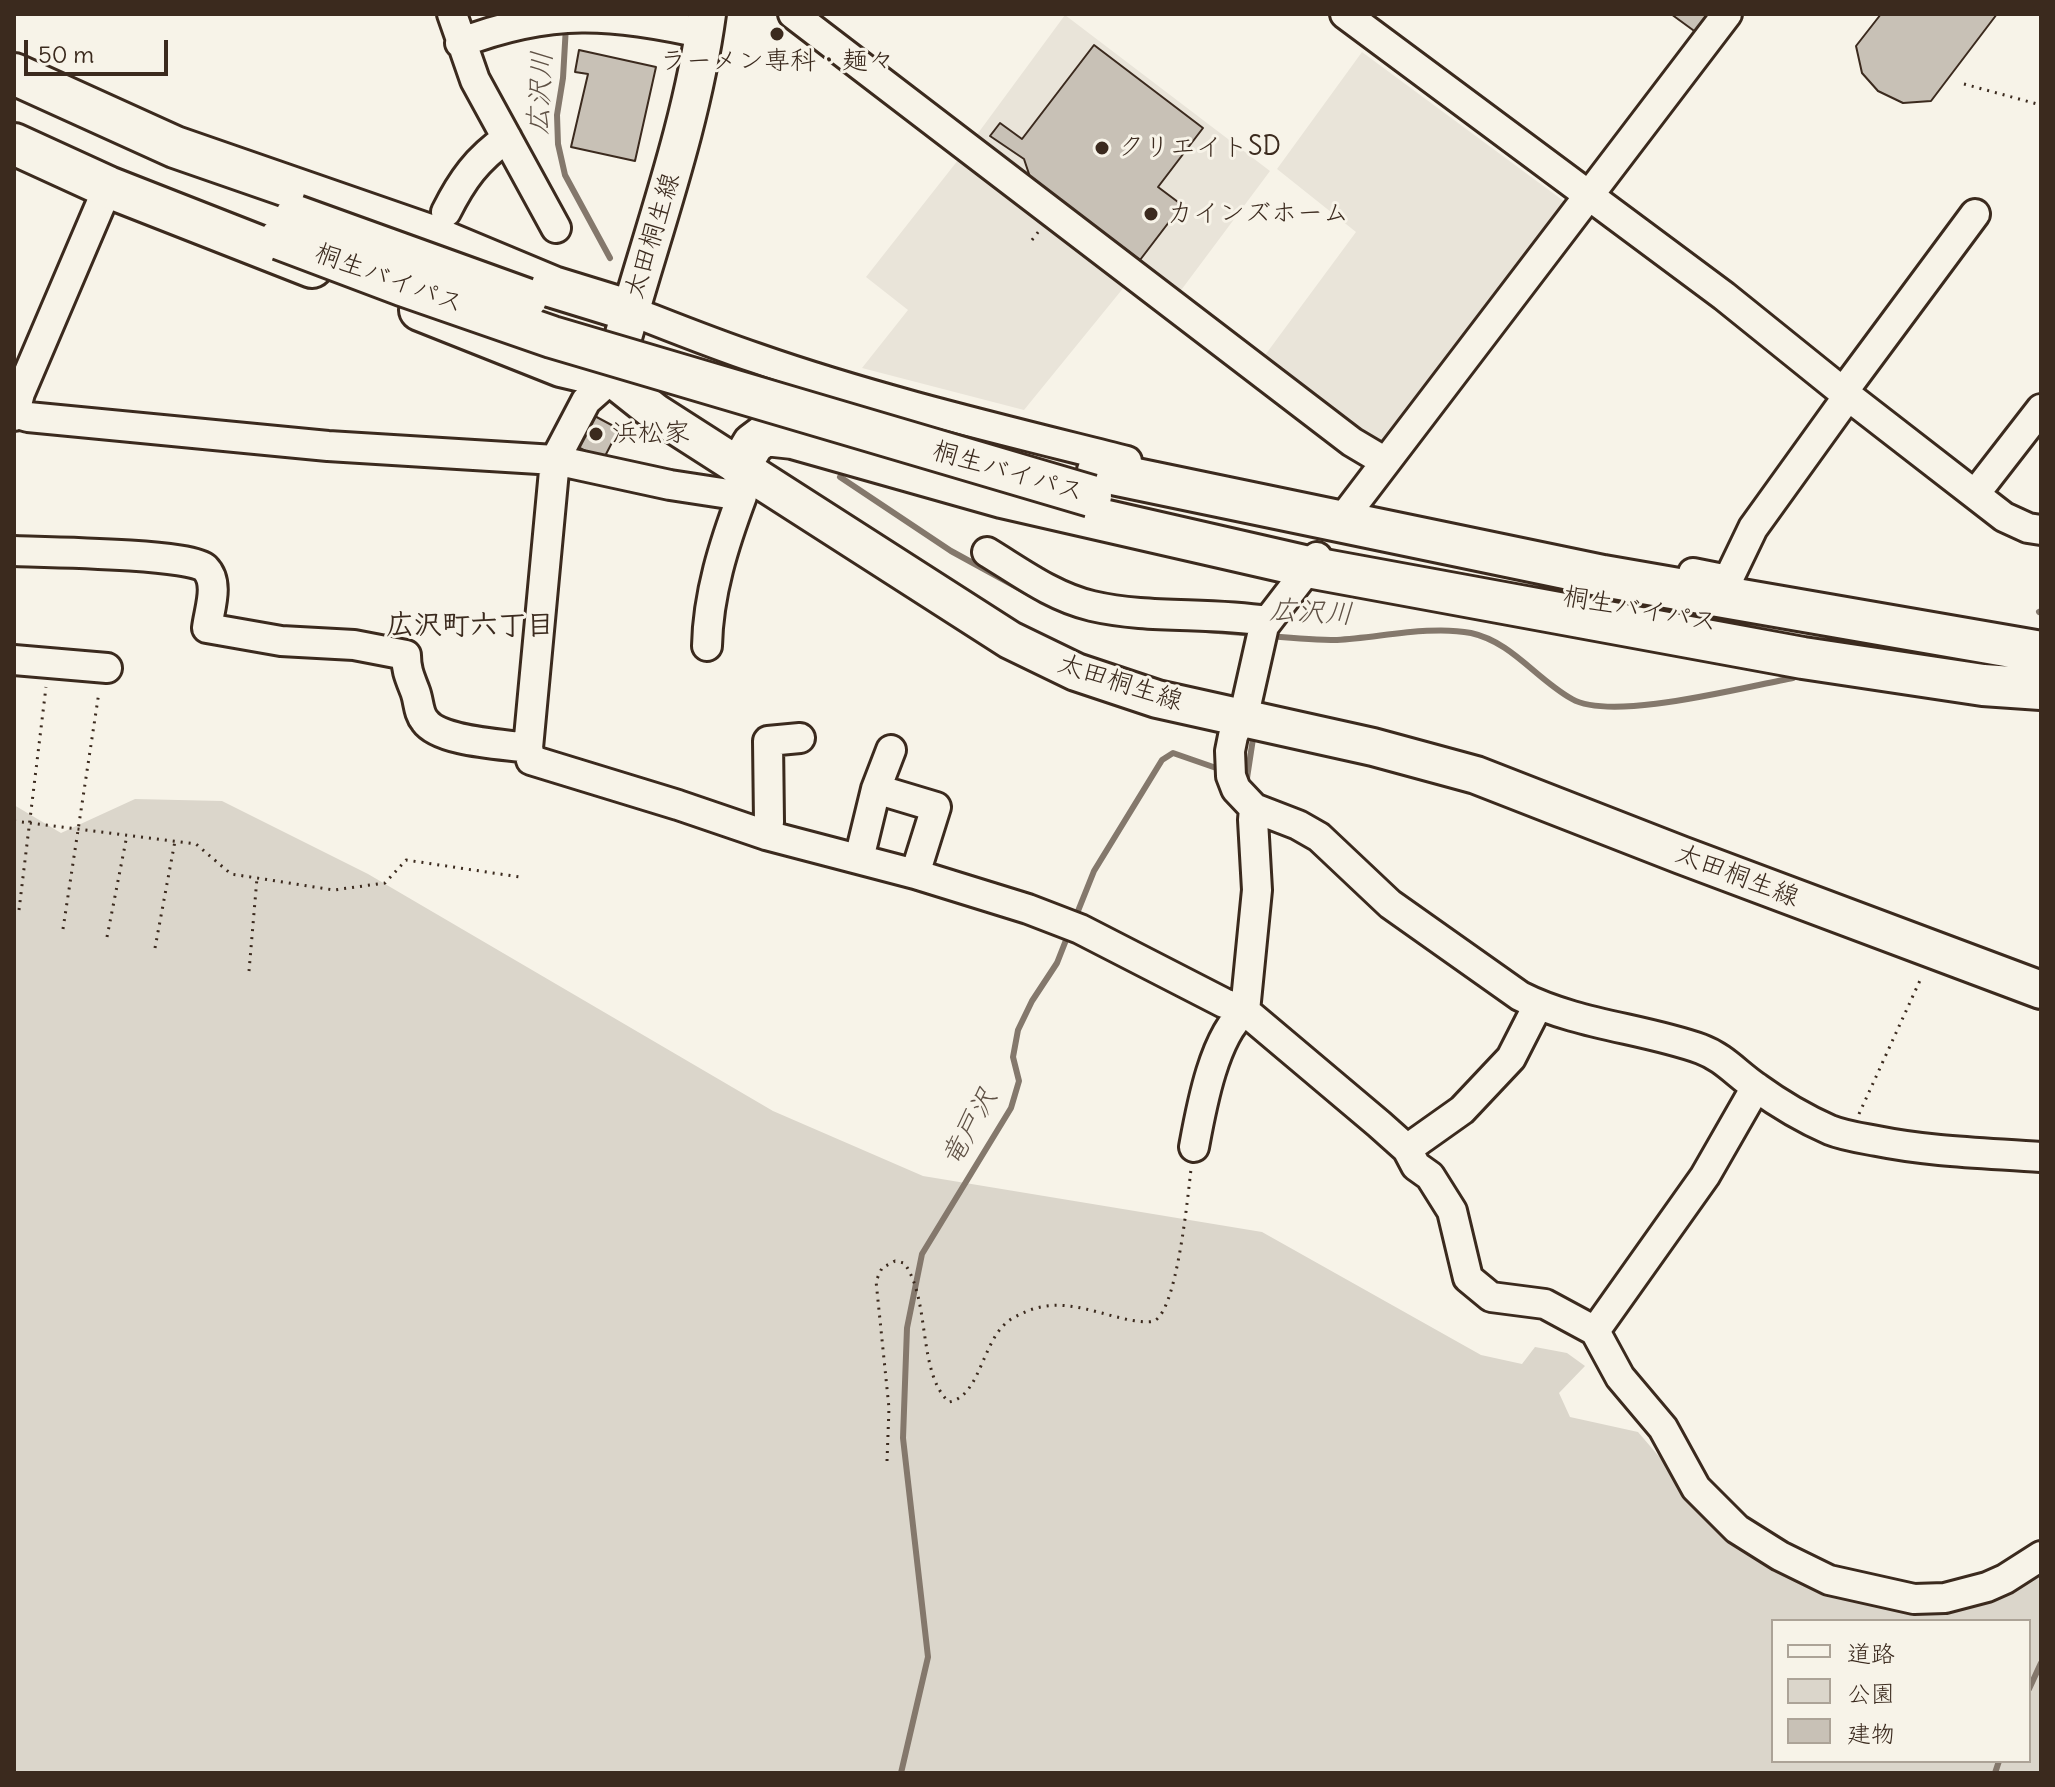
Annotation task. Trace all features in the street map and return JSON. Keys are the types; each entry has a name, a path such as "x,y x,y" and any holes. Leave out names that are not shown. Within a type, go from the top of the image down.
{"highway":[{"path":"14,74 175,147 426,234 553,287 631,311"},
{"name":"桐生バイパス","path":"14,94 402,285 552,337 1094,484 1300,545 1559,596 2036,660"},
{"name":"桐生バイパス","path":"14,122 286,226"},
{"path":"14,144 108,187 561,366 612,378"},
{"path":"741,481 753,444 765,435 793,438 1002,497 1313,561 1803,658 1983,685 2041,689"},
{"path":"1728,580 1924,617 2036,660"}],"main road":[{"name":"太田桐生線","path":"706,24 688,116 612,378 741,481 1010,640 1057,664 1157,699 1373,747 1476,775 2041,990"}],"street":[{"path":"452,14 475,80 556,228"},
{"path":"793,14 1352,442 1384,461"},
{"path":"1345,14 1724,296 2004,517 2028,528 2041,530"},
{"path":"1350,509 1727,14"},
{"path":"460,43 517,24 576,16 706,24"},
{"path":"446,212 460,184 484,154 507,138"},
{"path":"108,187 20,393 14,414 328,446 555,460 670,485 741,481 715,580 707,622 707,646"},
{"path":"631,311 759,359 963,419 1156,469 1728,580 1753,528 1975,214"},
{"path":"612,378 586,401 555,460 528,748 531,760 766,835 915,874 1028,909 1080,929 1245,1011 1407,1149 1416,1166 1430,1176 1452,1211 1468,1278 1491,1297 1545,1304 1595,1331 1620,1377 1663,1428 1696,1488 1737,1529 1780,1556 1829,1580 1914,1599 1945,1598 1987,1587 2041,1556"},
{"path":"1975,494 2041,409"},
{"path":"14,434 268,460"},
{"path":"14,551 198,563 210,575 214,587 207,628 281,641 354,645 406,655 406,673 415,689 421,714 432,728 473,740 528,748"},
{"path":"987,552 1061,597 1092,606 1263,629"},
{"path":"1313,561 1263,629 1246,706 1230,751 1231,776 1236,789 1254,808 1298,825 1319,837 1390,904 1520,996 1538,1005 1705,1051 1729,1064 1756,1087 1831,1130 1849,1136 1907,1147 2041,1157"},
{"path":"14,660 103,676"},
{"path":"766,835 769,822 768,741 800,738"},
{"path":"859,859 876,789 891,750"},
{"path":"876,789 936,807 915,874"},
{"path":"1194,1147 1201,1105 1219,1054 1233,1020 1245,1011 1257,890 1254,808"},
{"path":"1407,1149 1462,1110 1511,1058 1538,1005"},
{"path":"1595,1331 1705,1176 1756,1087"}],"path":[{"path":"1964,84 2041,105"},
{"path":"63,929 103,676"},
{"path":"19,910 47,683"},
{"path":"14,821 196,844 231,874 334,890 385,883 406,860 520,877"},
{"path":"107,937 127,835"},
{"path":"155,948 175,841"},
{"path":"249,971 257,878"},
{"path":"1849,1136 1926,967"},
{"path":"887,1461 889,1408 876,1281 882,1268 895,1261 904,1263 912,1272 934,1382 939,1393 949,1402 957,1400 968,1392 994,1336 1009,1319 1027,1311 1047,1304 1138,1321 1154,1321 1162,1315 1170,1297 1181,1249 1194,1147"}],"shaded area":[{"name":"カインズホーム","path":"1065,15 1270,171 1176,297 1129,281 1024,410 862,368 908,310 866,277 962,155"},
{"path":"1362,52 1565,202 1565,216 1391,444 1377,449 1260,362 1356,232 1277,169"}],"green space":[{"path":"135,799 222,801 368,874 773,1111 923,1176 1262,1232 1481,1355 1522,1364 1535,1347 1567,1353 1585,1366 1559,1393 1570,1417 1638,1432 1698,1511 1747,1552 1799,1580 1853,1602 1904,1611 1942,1609 2041,1567 2041,1773 14,1773 14,805 61,833"}],"building":[{"path":"1671,14 1711,14 1697,33"},
{"path":"1881,14 1997,14 1931,101 1903,103 1878,91 1862,73 1856,46"},
{"path":"1094,45 1203,128 1158,187 1182,205 1140,260 1030,177 1024,159 990,136 1000,123 1022,139"},
{"path":"579,50 656,67 635,161 571,147 588,74 575,72"},
{"path":"591,414 619,429 603,460 574,445"}],"waterway":[{"name":"広沢川","path":"566,26 557,115 558,144 565,175 610,258"},
{"name":"広沢川","path":"840,477 951,551 1035,597"},
{"name":"広沢川","path":"1206,630 1255,634"},
{"name":"広沢川","path":"1270,636 1337,640 1439,630 1471,633 1499,644 1559,691 1591,705 1647,705 1793,678"},
{"name":"竜戸沢","path":"1240,775 1247,778 1254,732"},
{"name":"竜戸沢","path":"1074,921 1094,871 1162,760 1173,753 1222,770"},
{"name":"竜戸沢","path":"901,1773 928,1657 903,1438 907,1328 922,1254 1011,1108 1019,1081 1013,1057 1018,1030 1032,1001 1057,963 1068,935"},
{"path":"2031,1685 2041,1663"},
{"path":"1995,1773 1998,1763"}],"place":[{"name":"ラーメン専科・麺々","path":"777,34"},
{"name":"クリエイトSD","path":"1102,148"},
{"name":"カインズホーム","path":"1151,214"},
{"name":"浜松家","path":"596,434"}],"district":[{"name":"広沢町六丁目","path":"470,626"}]}
